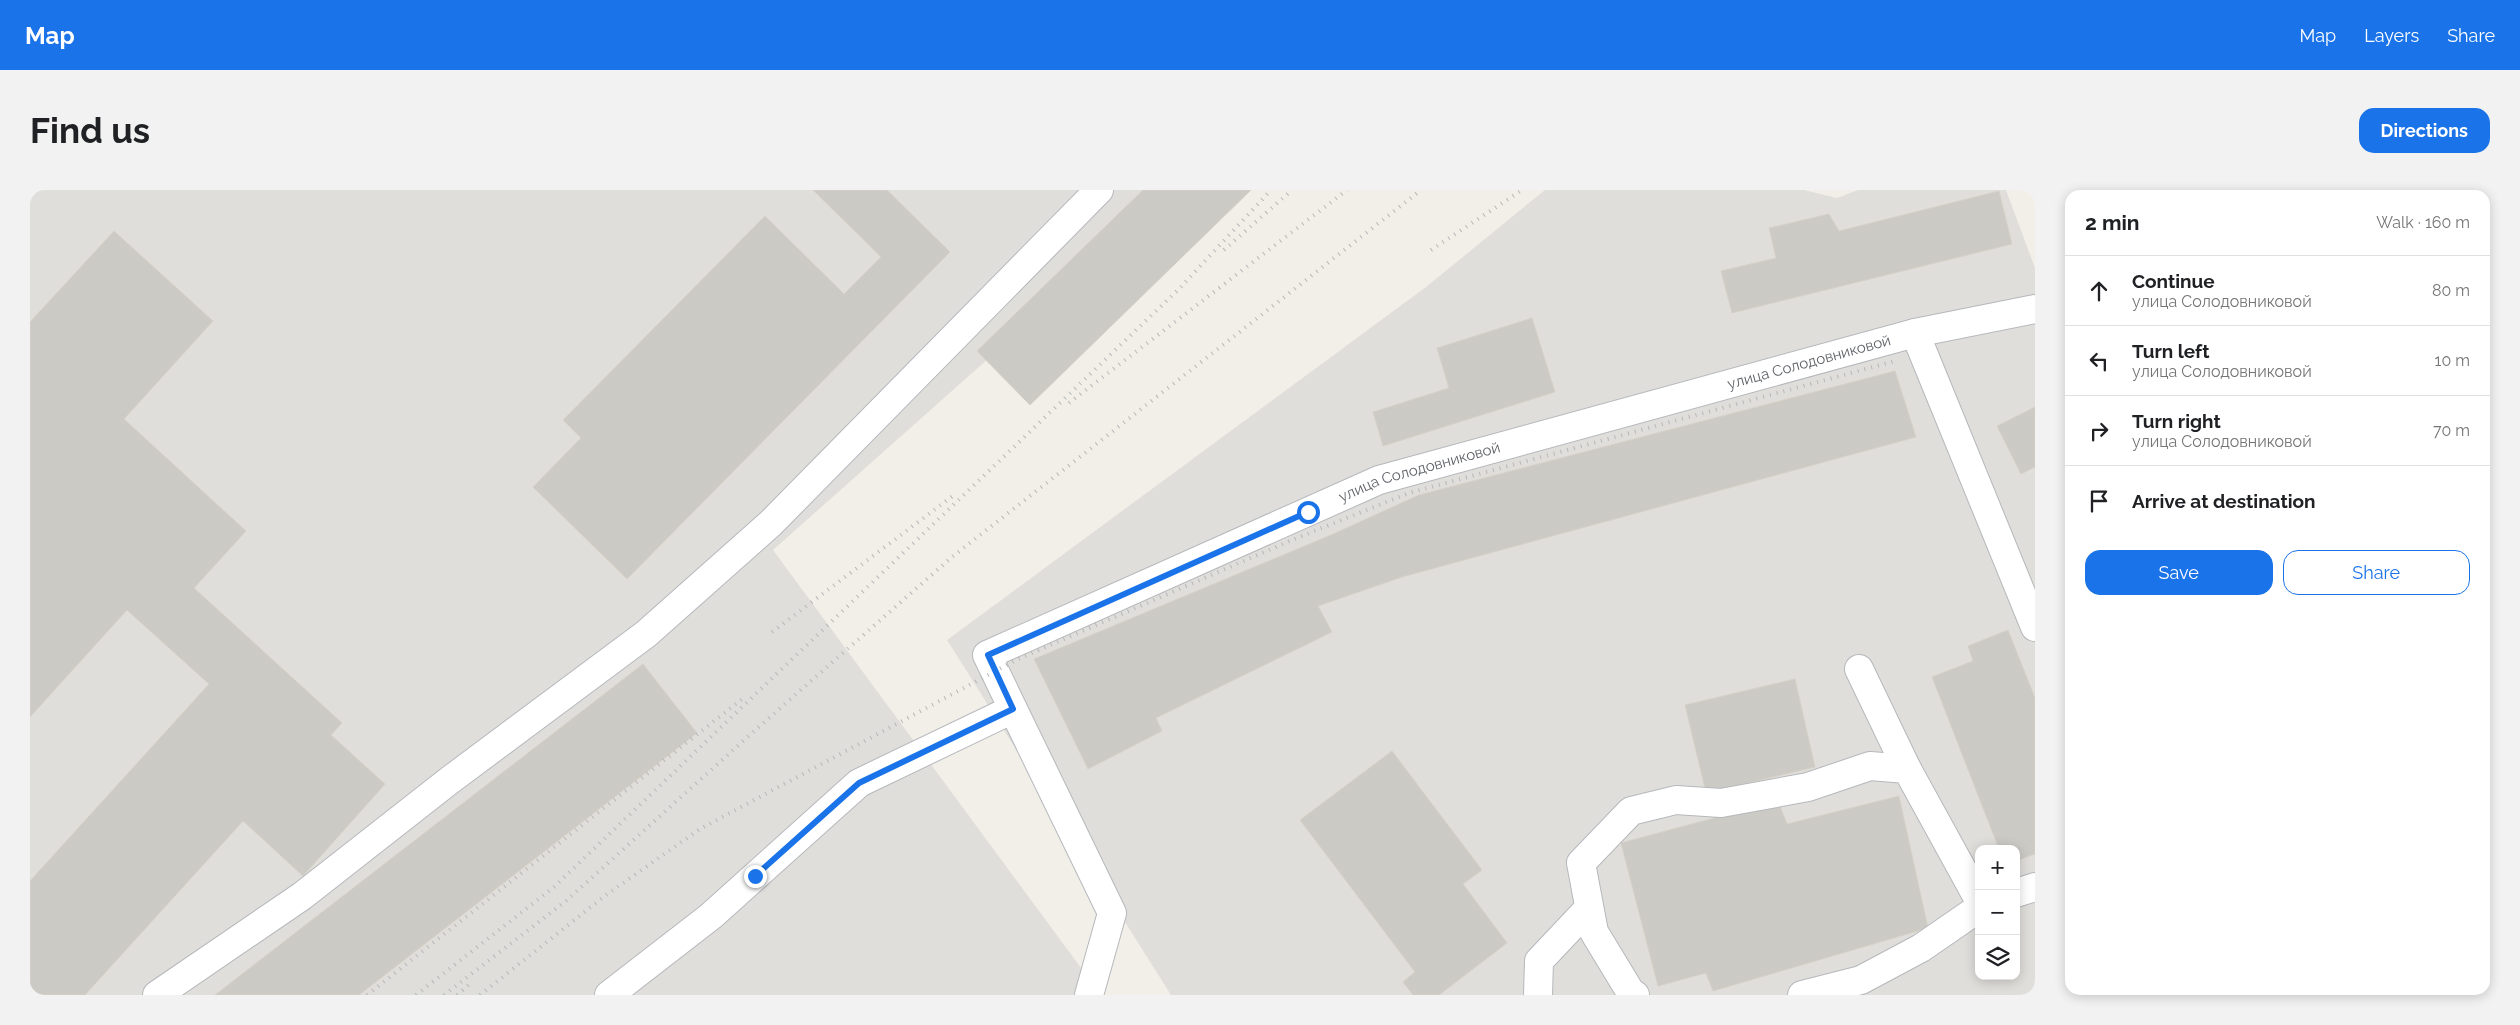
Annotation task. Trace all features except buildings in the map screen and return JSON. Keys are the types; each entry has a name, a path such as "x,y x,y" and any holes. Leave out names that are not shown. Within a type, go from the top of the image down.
{"street":[{"path":"157,995 302,896 450,780 646,634 771,523 1099,190"},
{"name":"улица Солодовниковой","path":"1013,709 988,655 1379,480 1915,333 2035,309"},
{"path":"1915,333 2035,627"},
{"path":"1859,669 1907,769 1975,893"},
{"path":"609,995 711,916 859,783 1013,709 1112,913 1089,995"},
{"path":"1870,766 1887,727"},
{"path":"1635,995 1631,993 1594,932 1581,863 1631,812 1676,800 1721,803 1798,788 1870,766 1907,769"},
{"path":"2020,892 2035,887"},
{"path":"1538,995 1539,962 1589,908"},
{"path":"1802,995 1861,980 1921,948 1975,911"}],"shaded area":[{"path":"30,190 1178,190 773,550 1101,995 30,995"},
{"path":"1545,190 1804,190 1837,198 1858,190 2006,190 2035,268 2035,995 1171,995 947,640 1426,287"}],"railway":[{"path":"416,995 554,887 1179,289 1271,190"},
{"path":"1224,250 1292,190"},
{"path":"1069,403 1347,190"},
{"path":"444,995 566,901 752,733 952,557 1421,190"},
{"path":"1431,250 1522,190"},
{"path":"480,995 606,895 700,829 1018,659 1292,540 1409,493 1895,361"},
{"path":"772,632 954,495"},
{"path":"367,995 742,699"},
{"path":"457,995 472,982"}],"route":[{"path":"755,876 859,783 1013,709 988,655 1308,512"}]}
